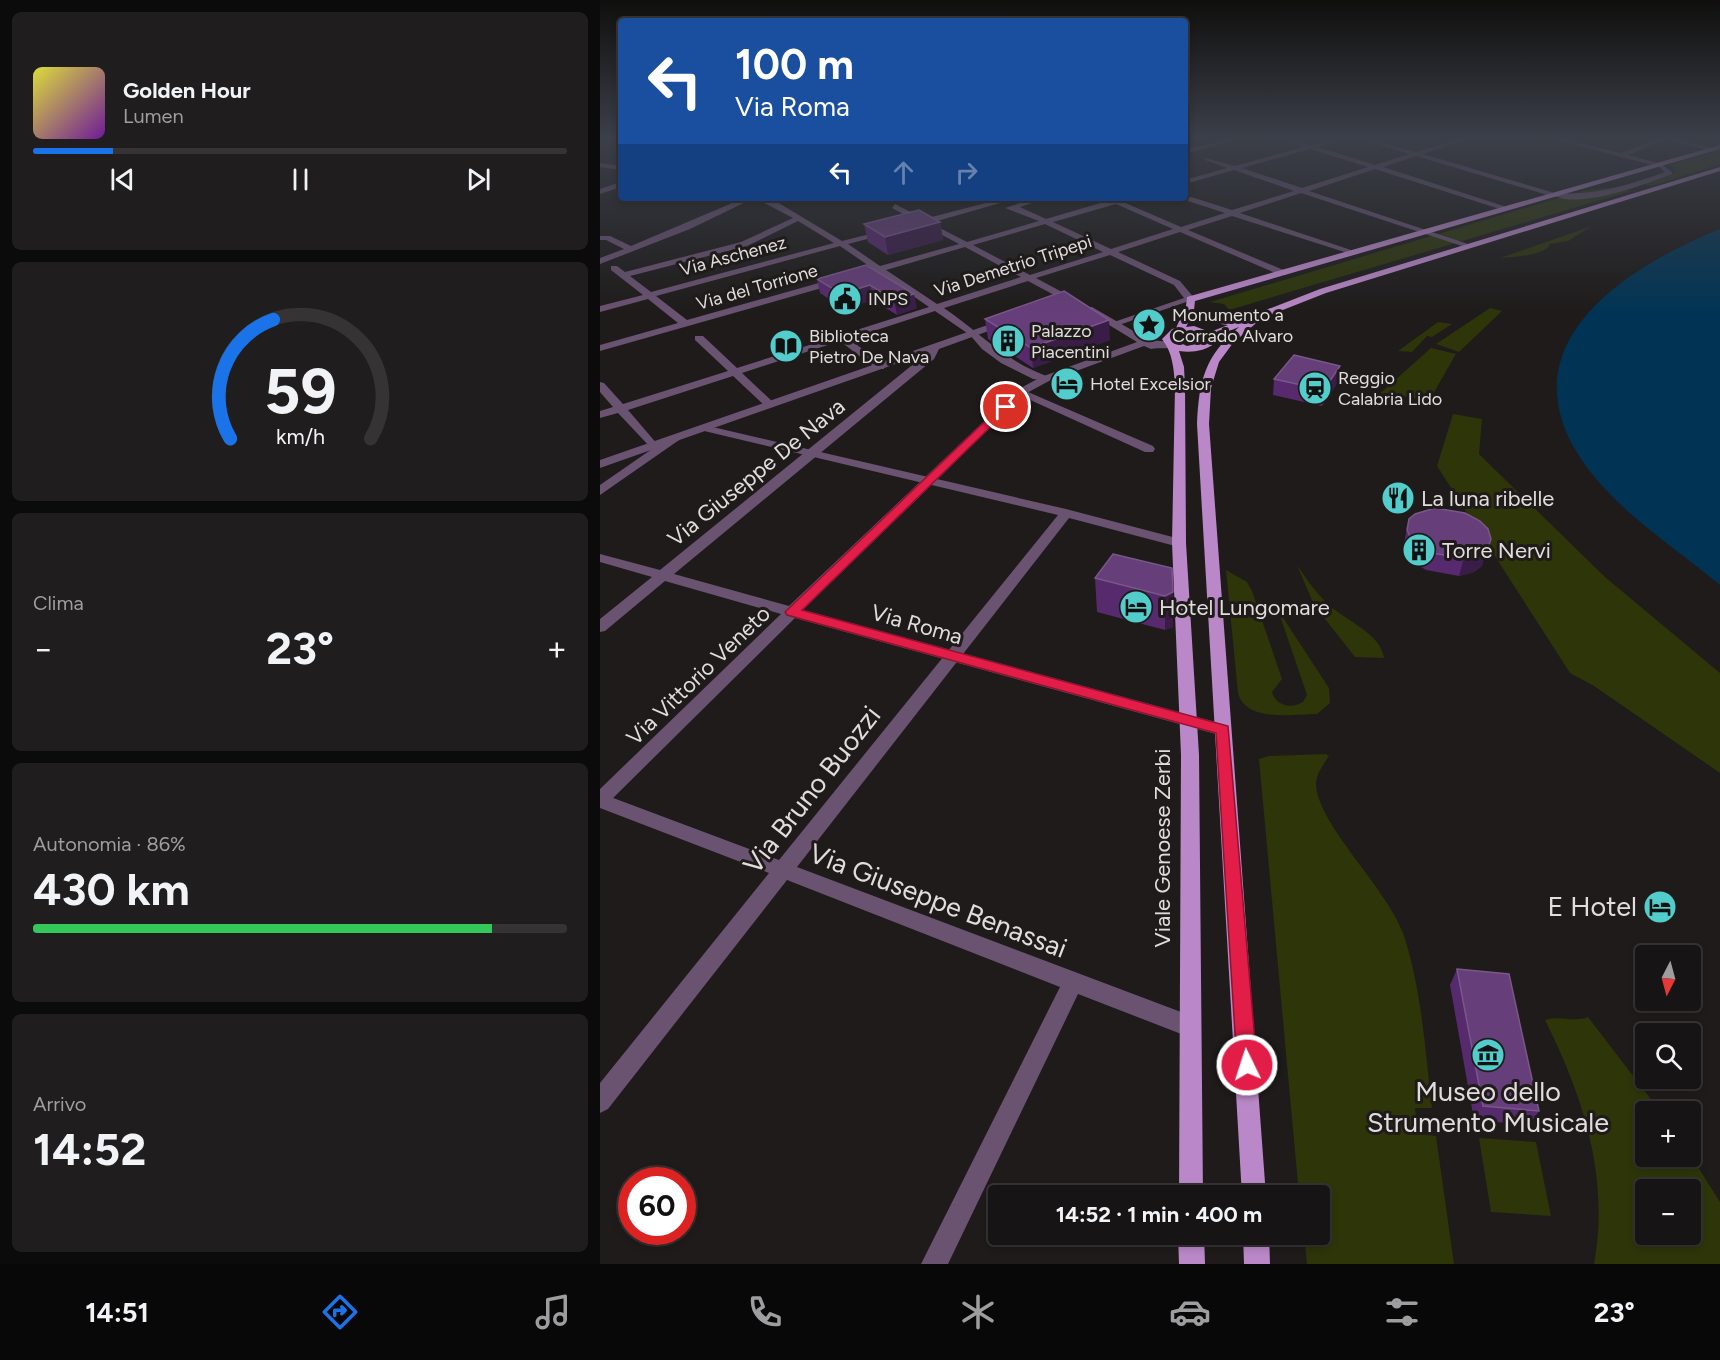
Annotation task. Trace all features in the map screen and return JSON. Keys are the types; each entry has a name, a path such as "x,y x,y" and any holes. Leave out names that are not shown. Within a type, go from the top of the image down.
{"main road":[{"path":"1174,341 1189,311 1190,299 1553,196"},
{"path":"1174,341 1194,329 1210,335 1323,291 1629,196"},
{"path":"1189,311 1209,321 1251,320"},
{"path":"1251,320 1216,356 1203,389 1203,424 1253,1185"},
{"path":"1174,341 1189,349 1202,348 1210,344 1210,335"},
{"name":"Viale Genoese Zerbi","path":"1174,341 1179,367 1179,543 1188,721 1191,1185"},
{"path":"1202,348 1216,356"},
{"path":"1191,1245 1192,1264"},
{"path":"1256,1245 1257,1264"}],"street":[{"name":"Via Demetrio Tripepi","path":"600,415 1287,196"},
{"path":"1318,196 1465,246"},
{"path":"1468,196 1506,208"},
{"path":"1570,196 1589,196"},
{"path":"1188,198 1351,253"},
{"path":"602,261 743,201"},
{"path":"770,201 881,269 974,333 978,340 1016,367 1045,379"},
{"name":"Via del Torrione","path":"600,348 1120,201"},
{"path":"929,225 1006,202"},
{"path":"902,227 929,225 1006,202 1177,283 1190,299 1116,323"},
{"path":"1116,202 1283,273"},
{"path":"895,206 1116,323 1143,340 1174,341"},
{"path":"625,275 744,244 798,218"},
{"name":"Via Aschenez","path":"600,309 892,230"},
{"path":"600,238 607,238 631,249"},
{"path":"614,268 686,324"},
{"path":"1057,306 1072,301"},
{"path":"600,464 1013,320"},
{"path":"699,338 770,405"},
{"path":"842,338 879,367"},
{"name":"Via Vittorio Veneto","path":"600,800 927,480 1021,392 1045,379 1143,340 1174,341"},
{"name":"Via Giuseppe De Nava","path":"600,627 930,357 934,348"},
{"path":"600,385 653,446"},
{"path":"1021,392 1149,449"},
{"path":"704,428 1066,513 1179,543"},
{"path":"600,491 676,438"},
{"name":"Via Bruno Buozzi","path":"600,1101 1066,513"},
{"name":"Via Roma","path":"600,558 1188,721 1223,726"},
{"name":"Via Giuseppe Benassai","path":"600,800 1189,1026"},
{"path":"934,1264 1073,982"}],"green space":[{"path":"1566,196 1614,196 1229,310 1224,304 1210,302"},
{"path":"1592,226 1568,241 1550,244 1543,251 1500,258"},
{"path":"1490,308 1502,311 1459,352 1436,344"},
{"path":"1163,314 1163,330 1146,335 1130,324"},
{"path":"1438,322 1452,324 1432,337 1427,336 1412,352 1398,351"},
{"path":"1431,348 1456,354 1429,401 1387,393 1372,407 1367,405"},
{"path":"1453,414 1482,419 1479,454 1605,577 1720,673 1720,773 1594,686 1570,673 1437,466"},
{"path":"1297,565 1312,587 1330,606 1377,642 1384,658 1355,657 1314,605"},
{"path":"1226,570 1247,582 1252,591 1282,679 1272,692 1274,697 1280,703 1289,706 1303,702 1307,695 1278,610 1329,688 1330,703 1317,714 1272,715 1250,709 1243,703 1238,693"},
{"path":"1326,754 1329,756 1316,781 1320,801 1340,838 1395,915 1403,933 1415,976 1432,1108 1415,1108 1418,1134 1436,1136 1454,1264 1307,1264 1305,1245 1330,1245 1330,1185 1298,1185 1259,759 1269,756"},
{"path":"1588,1017 1635,1078 1635,1089 1643,1089 1652,1101 1635,1101 1635,1167 1698,1167 1720,1202 1720,1264 1594,1264 1598,1232 1598,1200 1596,1169 1590,1138 1571,1078 1545,1020"},
{"path":"1479,1138 1536,1142 1551,1216 1491,1212"}],"water":[{"path":"1720,229 1720,585 1648,528 1608,492 1574,447 1558,405 1559,367 1574,332 1600,301 1635,273 1676,249"}],"building":[{"path":"919,210 940,222 885,237 864,224"},
{"path":"866,265 914,294 894,300 870,285 841,294 817,279"},
{"path":"1064,291 1109,320 1031,348 985,319"},
{"path":"1294,355 1340,366 1324,390 1274,379"},
{"path":"1435,508 1465,513 1480,521 1488,529 1491,539 1488,548 1479,554 1464,558 1431,553 1412,541 1407,530 1409,519 1415,514"},
{"path":"1113,554 1172,568 1173,592 1165,596 1095,578"},
{"name":"Museo dello Strumento Musicale","path":"1457,969 1509,974 1539,1111 1483,1106"}],"place":[{"name":"INPS","path":"845,299"},
{"name":"Monumento a Corrado Alvaro","path":"1149,325"},
{"name":"Palazzo Piacentini","path":"1008,341"},
{"name":"Biblioteca Pietro De Nava","path":"786,346"},
{"name":"Hotel Excelsior","path":"1067,384"},
{"name":"Reggio Calabria Lido","path":"1315,388"},
{"name":"La luna ribelle","path":"1398,498"},
{"name":"Torre Nervi","path":"1419,550"},
{"name":"Hotel Lungomare","path":"1136,607"},
{"name":"E Hotel","path":"1660,907"},
{"name":"Museo dello Strumento Musicale","path":"1488,1055"}],"route":[{"path":"1006,407 927,480 792,612 1223,730 1247,1065"}]}
